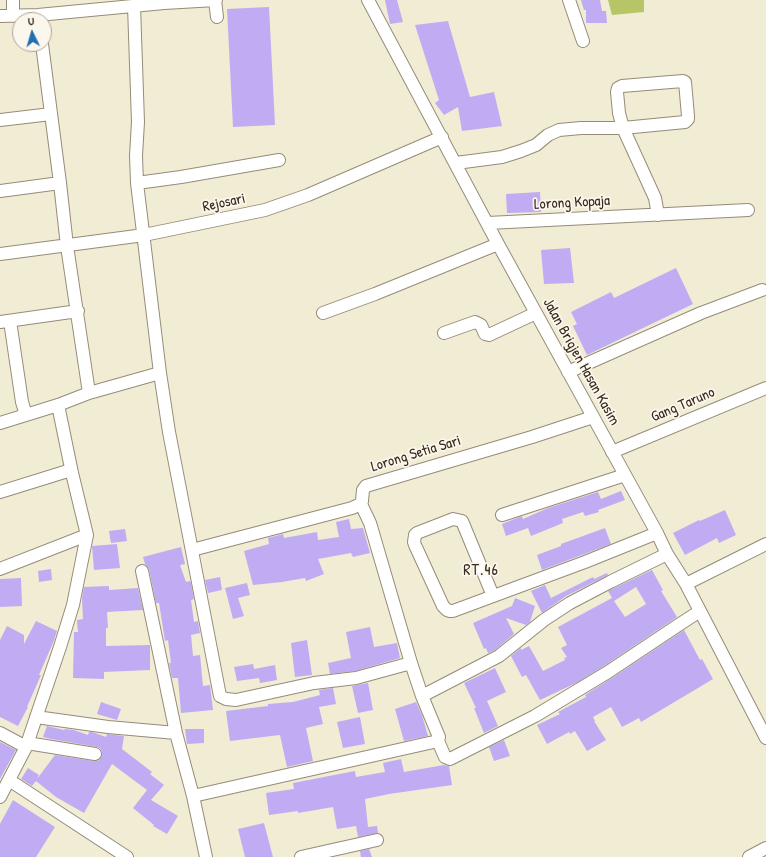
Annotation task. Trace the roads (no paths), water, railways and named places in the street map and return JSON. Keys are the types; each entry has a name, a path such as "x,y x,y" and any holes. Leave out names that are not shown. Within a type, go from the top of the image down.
{"street":[{"path":"13,0 13,12"},
{"path":"52,14 97,5 215,0 217,17"},
{"name":"Jalan Brigjen Hasan Kasim","path":"368,0 456,162 498,244 658,533 667,554 686,584 765,735"},
{"path":"569,0 583,41"},
{"path":"132,4 138,122 136,156 137,183 160,373 169,432 219,691 222,698 236,700 314,683 356,678 411,663"},
{"path":"0,16 12,16"},
{"path":"43,52 67,246 78,311 89,393"},
{"path":"456,162 510,155 536,145 552,132 559,130 581,128 623,128 687,121 688,116 685,82 683,81 622,86 618,88 617,94 619,113 623,128 655,198 658,215"},
{"path":"0,120 51,114"},
{"name":"Rejosari","path":"0,254 144,235 249,214 289,202 442,137"},
{"path":"137,183 181,178 279,160"},
{"path":"0,191 60,183"},
{"name":"Lorong Kopaja","path":"488,223 748,210"},
{"path":"323,313 375,294 498,244"},
{"path":"568,372 701,313 762,290"},
{"path":"26,415 5,322 78,311"},
{"path":"444,333 475,322 481,325 485,334 489,335 536,313"},
{"path":"0,423 58,405 89,393 160,373"},
{"name":"Gang Taruno","path":"612,452 766,388"},
{"path":"0,797 26,745 60,647 72,605 88,535 71,470 58,405"},
{"name":"Lorong Setia Sari","path":"361,504 363,490 366,486 532,437 593,417"},
{"path":"0,492 71,470"},
{"path":"502,515 625,475"},
{"path":"192,550 352,508 361,504 370,523 422,696 439,737 438,741 445,757 450,759 530,719 614,668 700,612"},
{"path":"493,596 462,521 453,519 415,535 414,545 443,606 447,610 453,611 585,562 658,533"},
{"path":"0,569 88,535"},
{"path":"686,584 765,546"},
{"path":"422,696 495,658 544,620 570,603 667,554"},
{"path":"142,571 176,733 206,857"},
{"path":"36,717 108,727 176,733"},
{"path":"0,734 26,745 95,754"},
{"path":"192,796 438,741"},
{"path":"9,780 126,857"},
{"path":"301,857 377,840"},
{"path":"749,857 766,848"}],"district":[{"name":"RT.46","path":"481,571"}]}
